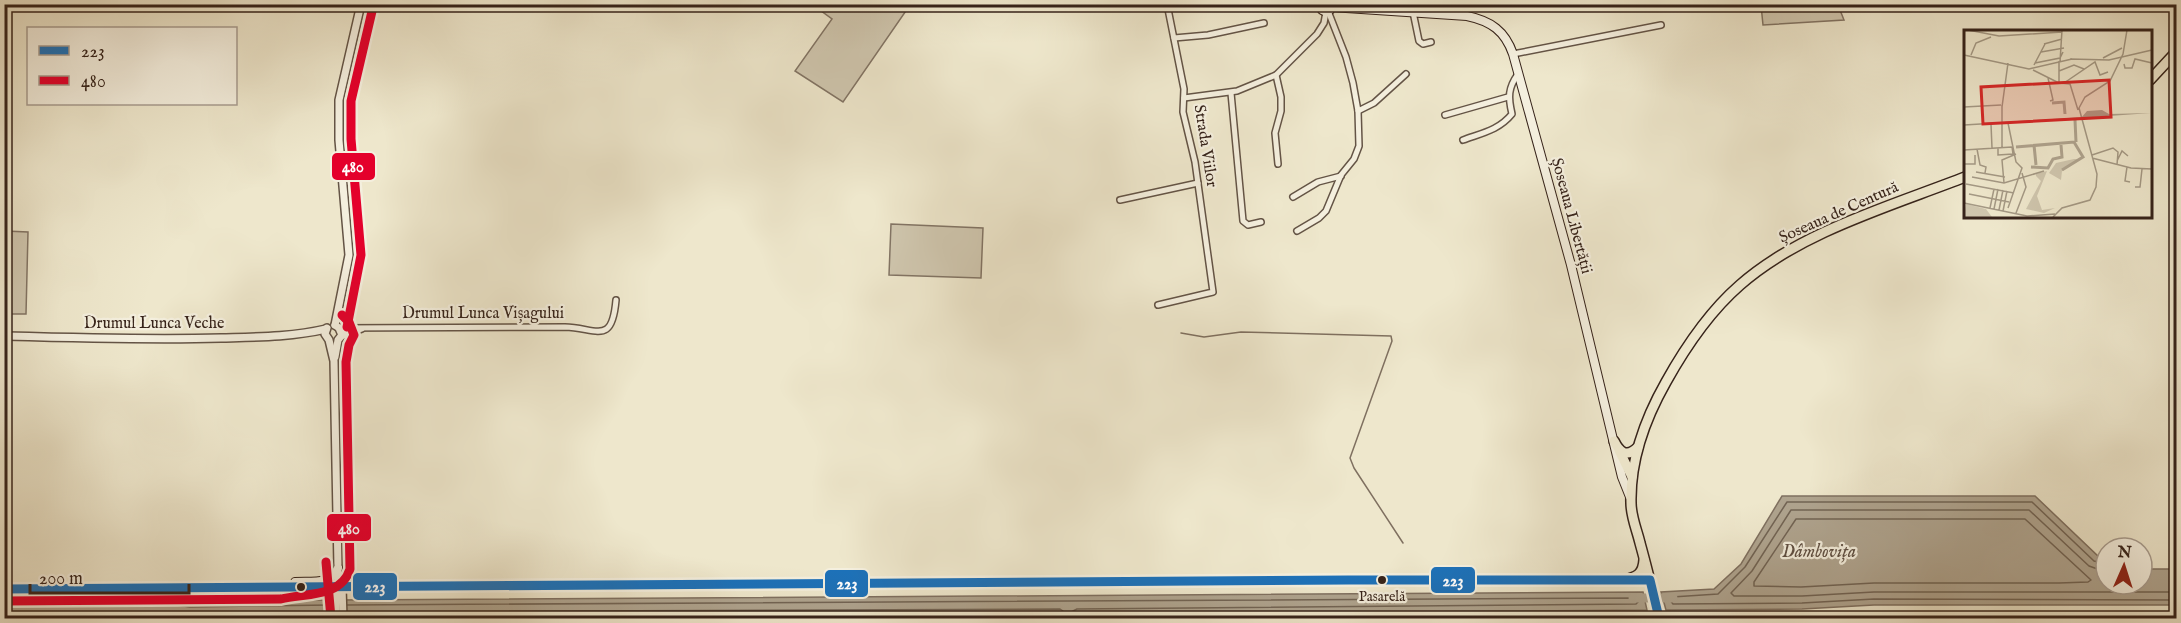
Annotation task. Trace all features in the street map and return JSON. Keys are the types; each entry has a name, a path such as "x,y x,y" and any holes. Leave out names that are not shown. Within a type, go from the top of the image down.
{"main road":[{"name":"Șoseaua Libertății","path":"1325,7 1467,16 1487,22 1505,37 1519,74 1571,265 1622,477 1631,498"},
{"path":"2151,79 2176,52"},
{"name":"Șoseaua de Centură","path":"1658,614 1632,516 1632,477 1638,447 1655,402 1683,353 1712,314 1748,278 1769,263 1809,239 1964,177"},
{"path":"1616,446 1623,453 1630,453 1638,447"},
{"path":"1616,446 1632,477"},
{"path":"1624,580 1641,573 1644,558"},
{"path":"280,587 292,583 327,580 334,576 338,568"},
{"path":"4,589 1650,580"}],"street":[{"path":"334,361 340,339 337,326 349,255 338,128 339,100 361,4"},
{"name":"Strada Viilor","path":"1158,305 1213,292 1198,183 1183,112 1184,98 1167,4"},
{"path":"1396,12 1402,4"},
{"path":"1184,98 1231,93 1275,75 1317,34 1324,23 1325,7"},
{"path":"1297,231 1326,211 1341,175 1358,150 1358,111 1346,57 1325,7"},
{"path":"1413,12 1419,41 1424,44 1431,42"},
{"path":"1174,38 1208,35 1264,23"},
{"path":"1513,54 1661,25"},
{"path":"1358,111 1374,103 1406,74"},
{"path":"1463,140 1500,128 1512,114 1508,97 1510,86 1519,74"},
{"path":"1275,75 1281,101 1275,133 1278,164"},
{"path":"1231,93 1243,221 1248,225 1261,222"},
{"path":"1446,115 1508,97"},
{"path":"1293,197 1318,182 1341,175"},
{"path":"1120,200 1198,183"},
{"name":"Drumul Lunca Vișagului","path":"337,326 573,327 599,332 606,330 611,324 616,300"},
{"name":"Drumul Lunca Veche","path":"4,336 138,339 303,334 337,326"},
{"name":"Drumul Lunca Vișagului","path":"340,339 366,327"},
{"path":"326,329 334,361 338,568 342,618"},
{"name":"Drumul Lunca Veche","path":"303,334 340,339"},
{"path":"336,618 339,588"}],"shaded area":[{"path":"813,5 910,5 843,102 795,71 832,19"},
{"path":"1761,5 1838,5 1844,20 1763,25"},
{"path":"891,224 983,228 981,278 889,275"},
{"path":"5,231 28,232 26,314 5,314"}],"water":[{"name":"Dâmbovița","path":"1782,496 2035,496 2094,552 2094,596 2154,596 2154,569 2176,569 2176,605 1874,605 1802,609 1666,610 1661,592 1714,589 1741,564"},
{"path":"1643,592 1647,610 749,618 5,618 4,599 171,598 190,601"}],"waterway":[{"path":"1181,333 1204,337 1241,332 1391,336 1392,341 1350,458 1354,468 1403,543"},
{"name":"Dâmbovița","path":"1633,598 1673,598"}],"transit line":[{"name":"480","path":"347,327 361,255 351,139 351,101 373,7"},
{"name":"480","path":"4,601 281,599 321,593 339,585 350,569 346,362 349,345 354,335 349,322 342,315"},
{"name":"480","path":"326,562 331,618"},
{"name":"223","path":"4,589 1650,580 1659,618"}],"place":[{"name":"Pasarelă","path":"1382,580"}]}
